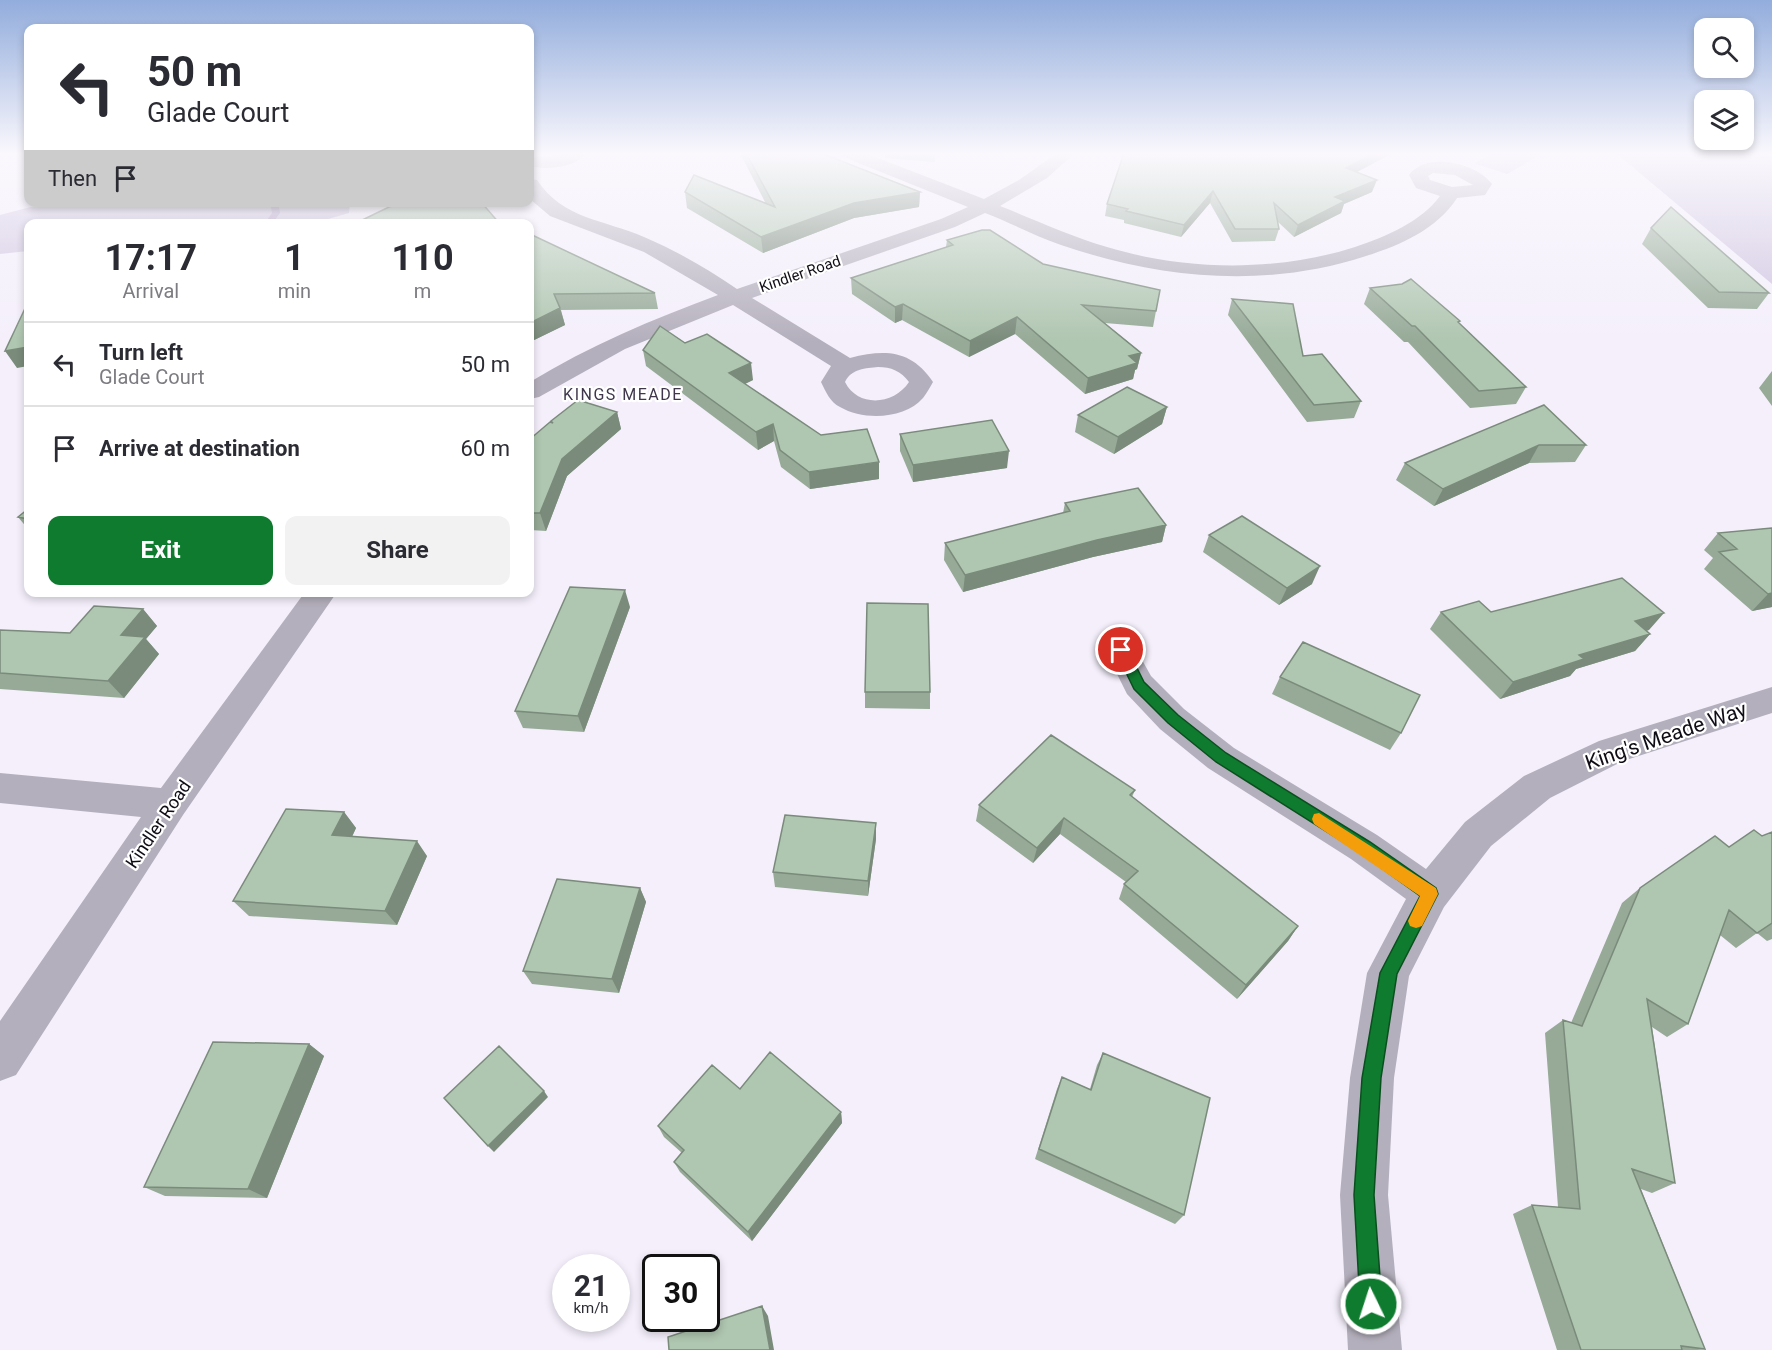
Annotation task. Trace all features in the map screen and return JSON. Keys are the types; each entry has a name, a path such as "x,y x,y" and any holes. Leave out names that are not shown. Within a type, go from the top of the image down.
{"street":[{"path":"565,216 622,235 655,250 714,282 847,366"},
{"name":"Kindler Road","path":"534,389 563,370 616,343 735,297 965,216"},
{"path":"1008,216 1067,241 1112,254 1199,269 1246,270 1286,269 1329,262 1387,242 1431,216"},
{"name":"Kindler Road","path":"0,1059 170,804 318,597"},
{"path":"1121,650 1139,685 1173,719 1221,758 1364,847 1430,894"},
{"name":"King's Meade Way","path":"1375,1350 1364,1195 1371,1078 1388,973 1430,894 1478,834 1537,787 1611,751 1772,700"},
{"path":"0,788 170,804"}],"shaded area":[{"path":"0,216 338,216 328,219 24,219 24,251 0,254"},
{"path":"1691,216 1772,216 1772,284"}],"building":[{"path":"370,216 493,216 496,219 364,219"},
{"path":"726,216 818,216 761,237"},
{"path":"1147,216 1192,216 1184,225"},
{"path":"1227,216 1276,216 1279,229 1235,229"},
{"path":"1288,216 1316,216 1298,225"},
{"path":"1662,216 1681,216 1769,293 1719,292 1651,228"},
{"path":"982,230 990,230 1043,264 1160,290 1156,311 1082,305 1141,353 1129,356 1137,363 1088,378 1017,317 970,341 903,304 895,307 851,278 953,245 947,240"},
{"path":"534,236 655,293 554,294 560,308 534,321"},
{"path":"1411,279 1460,321 1458,322 1526,387 1479,391 1415,326 1412,326 1370,288 1402,284"},
{"path":"1232,299 1293,304 1303,356 1322,354 1361,401 1314,405"},
{"path":"24,311 24,348 5,351"},
{"path":"660,326 685,343 707,334 751,363 729,373 821,435 867,429 879,462 809,472 780,450 773,424 756,432 643,350"},
{"path":"1127,387 1167,407 1118,437 1078,415"},
{"path":"578,400 617,412 562,459 540,513 534,513 534,436 550,422 553,423 551,421"},
{"path":"1544,405 1586,445 1539,445 1443,489 1405,463"},
{"path":"992,420 1009,451 913,465 900,434"},
{"path":"1138,488 1166,525 1097,540 965,575 945,543 1070,511 1065,503"},
{"path":"1242,516 1320,566 1287,588 1209,535"},
{"path":"1772,528 1772,593 1768,594 1719,552 1737,549 1718,533"},
{"path":"1622,578 1664,613 1635,621 1650,634 1579,655 1584,659 1513,682 1441,612 1479,601 1491,612"},
{"path":"570,587 625,590 578,716 515,711"},
{"path":"867,603 928,604 930,692 865,692"},
{"path":"94,606 143,609 121,635 145,637 108,681 0,673 0,630 70,633"},
{"path":"1303,642 1420,695 1401,733 1280,677"},
{"path":"1051,735 1135,790 1130,795 1298,926 1246,985 1124,884 1138,871 1064,818 1037,848 979,805"},
{"path":"286,809 344,812 332,835 417,841 385,911 233,901"},
{"path":"785,815 876,823 868,881 773,872"},
{"path":"1754,830 1762,836 1772,832 1772,923 1757,933 1729,910 1688,1024 1647,999 1675,1183 1632,1169 1705,1349 1681,1346 1682,1350 1581,1350 1532,1205 1580,1209 1563,1020 1582,1026 1640,888 1715,836 1729,847"},
{"path":"557,879 640,888 612,979 523,971"},
{"path":"213,1042 309,1044 248,1189 144,1187"},
{"path":"499,1046 544,1091 488,1146 444,1098"},
{"path":"770,1052 841,1112 748,1232 674,1162 684,1150 658,1126 712,1065 740,1089"},
{"path":"1103,1053 1210,1098 1184,1215 1039,1149 1062,1077 1091,1090"},
{"path":"762,1306 770,1350 669,1350 668,1337 683,1332 720,1332 720,1320"}],"slow traffic":[{"path":"1319,819 1364,847 1430,894 1416,921"}],"district":[{"name":"KINGS MEADE","path":"623,394"}],"route":[{"path":"1121,650 1139,685 1173,719 1221,758 1364,847 1430,894 1388,973 1371,1078 1364,1195 1371,1304"}]}
